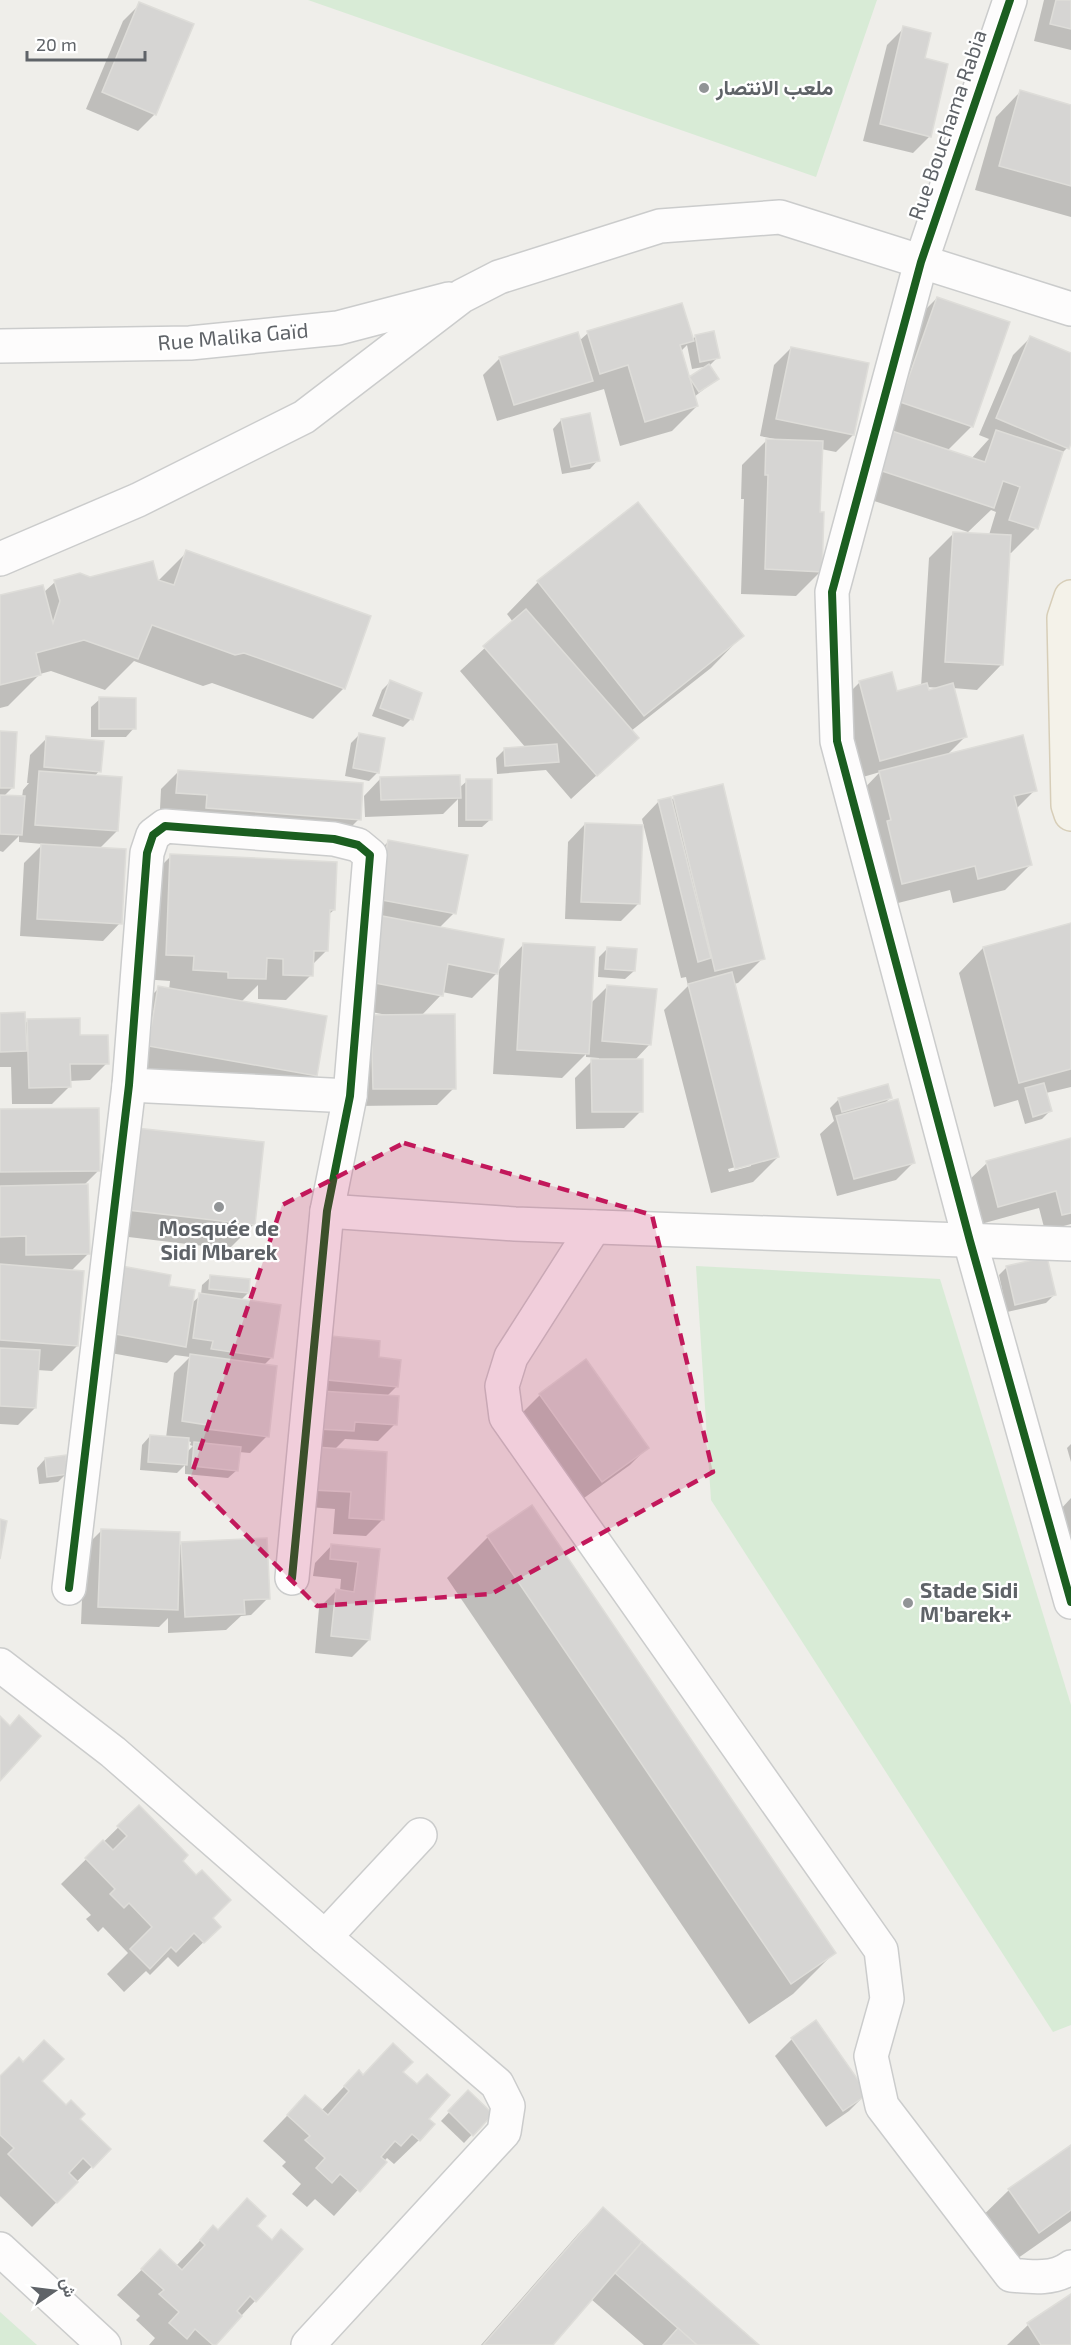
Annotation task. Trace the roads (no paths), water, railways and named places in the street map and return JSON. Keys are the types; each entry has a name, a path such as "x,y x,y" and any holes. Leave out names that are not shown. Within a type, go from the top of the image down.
{"main road":[{"path":"1071,597 1064,618 1068,805 1071,814"}],"street":[{"name":"Rue Bouchama Rabia","path":"1010,0 921,262 832,592 837,741 970,1241 1071,1602"},
{"path":"0,559 138,500 304,417 462,296 510,273 660,226 780,217 1071,309"},
{"name":"Rue Malika Gaïd","path":"0,346 190,343 338,328 462,296"},
{"path":"69,1588 129,1085 147,853 153,835 165,826 334,839 358,845 370,855 350,1096 327,1211 292,1578"},
{"path":"129,1085 350,1096"},
{"path":"327,1211 515,1224 1071,1244"},
{"path":"594,1227 511,1357 502,1386 506,1417 881,1950 887,1999 871,2056 882,2106 1011,2275 1036,2278 1071,2267"},
{"path":"0,1665 113,1752 497,2084 508,2106 504,2133 308,2345"},
{"path":"325,1937 420,1835"},
{"path":"0,2249 104,2345"}],"place":[{"name":"ملعب الانتصار","path":"704,88"},
{"name":"Mosquée de Sidi Mbarek","path":"219,1207"},
{"name":"Stade Sidi M'barek+","path":"908,1603"}]}
